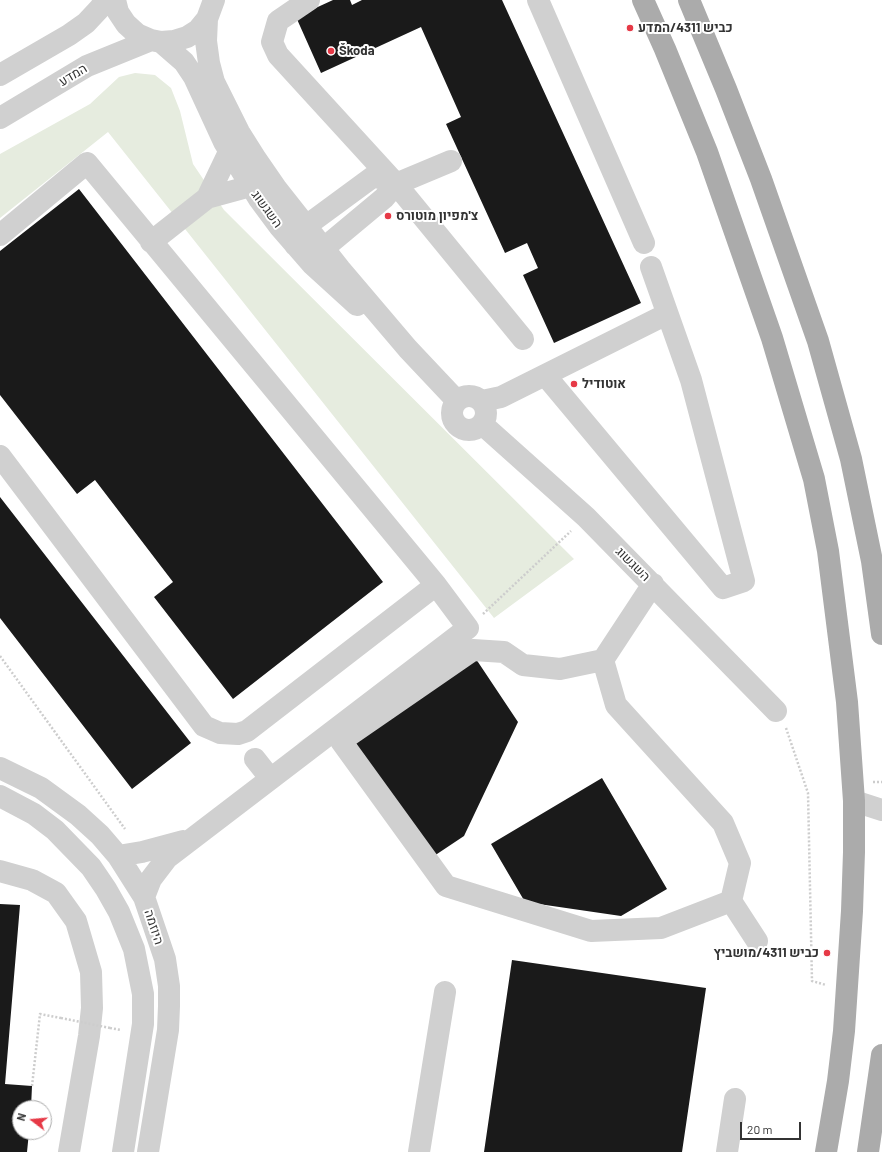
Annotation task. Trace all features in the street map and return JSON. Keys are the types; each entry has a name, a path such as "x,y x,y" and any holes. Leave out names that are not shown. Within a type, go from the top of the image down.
{"main road":[{"path":"643,0 665,49 709,160 772,338 814,478 828,551 847,702 854,801 852,911 848,991 838,1080 826,1152"},
{"path":"689,0 726,89 761,180 818,341 851,459 872,561 882,634"},
{"path":"868,1152 882,1055"}],"street":[{"path":"0,75 70,35 86,23 100,8 105,0"},
{"name":"השגשוג","path":"115,0 118,12 126,24 137,34 156,41 184,62 194,77 229,152 279,226 324,248 408,349 457,401"},
{"path":"309,0 278,21 272,42 278,55 396,184 523,339"},
{"path":"538,0 644,243"},
{"name":"השגשוג","path":"210,10 206,41 209,63 214,82 225,105 301,236 312,264 338,289 408,349"},
{"name":"המדע","path":"0,118 87,66 156,41 174,41 187,37 198,30 210,10"},
{"path":"208,198 229,152"},
{"path":"324,248 384,198 396,184 450,162"},
{"path":"0,235 87,164 436,585 468,628 167,858 151,879 144,897"},
{"path":"301,236 374,176 396,184"},
{"path":"151,242 208,198 251,186"},
{"path":"545,375 723,588 744,581 691,380 651,267"},
{"path":"482,401 501,398 667,314"},
{"path":"466,396 477,398 482,401 486,411 482,424 475,429 469,430 459,426 453,417 452,411 457,401 466,396"},
{"name":"השגשוג","path":"482,424 586,517 776,711"},
{"path":"0,456 204,726 220,733 238,734 247,731 436,585"},
{"path":"653,584 604,660 560,669 523,665 504,652 472,650 341,741 446,886 591,931 661,928 731,902"},
{"path":"604,660 616,705 723,823 740,863 731,902 757,941"},
{"path":"255,759 270,778"},
{"name":"היוזמה","path":"0,768 40,788 78,815 100,835 118,856 144,897 165,959 169,986 168,1030 148,1152"},
{"path":"854,801 882,794"},
{"name":"היוזמה","path":"0,796 34,814 55,830 91,867 119,912 131,942 143,994 143,1024 123,1152"},
{"path":"854,801 882,810"},
{"path":"118,856 142,852 190,839"},
{"path":"0,871 32,880 56,893 76,921 91,972 92,1008 89,1036 69,1152"},
{"path":"419,1152 445,992"},
{"path":"727,1152 735,1099"}],"path":[{"path":"468,628 586,517"},
{"path":"0,656 142,852"},
{"path":"776,711 778,704 808,793 812,981 848,991"},
{"path":"32,1086 40,1014 110,1028"}],"shaded area":[{"path":"135,73 155,75 171,88 180,111 193,164 224,210 574,559 494,618 108,132 0,218 0,154 90,104 119,77"}],"building":[{"path":"333,0 350,0 352,5 362,0 502,0 641,303 554,343 523,275 538,268 527,243 505,253 446,124 461,117 421,27 321,73 296,17"},
{"path":"79,189 383,582 233,699 154,597 173,582 95,480 77,494 0,395 0,251"},
{"path":"0,497 191,743 132,789 0,618"},
{"path":"476,659 518,722 464,836 428,860 350,743"},
{"path":"602,778 667,889 621,916 525,902 491,844"},
{"path":"0,904 20,905 5,1084 32,1086 31,1100 12,1100 12,1140 28,1140 27,1152 0,1152"},
{"path":"512,960 706,988 682,1152 484,1152"}],"place":[{"name":"כביש 4311/המדע","path":"630,28"},
{"name":"Škoda","path":"331,51"},
{"name":"צ'מפיון מוטורס","path":"388,216"},
{"name":"אוטודיל","path":"574,384"},
{"name":"כביש 4311/מושביץ","path":"827,953"}]}
